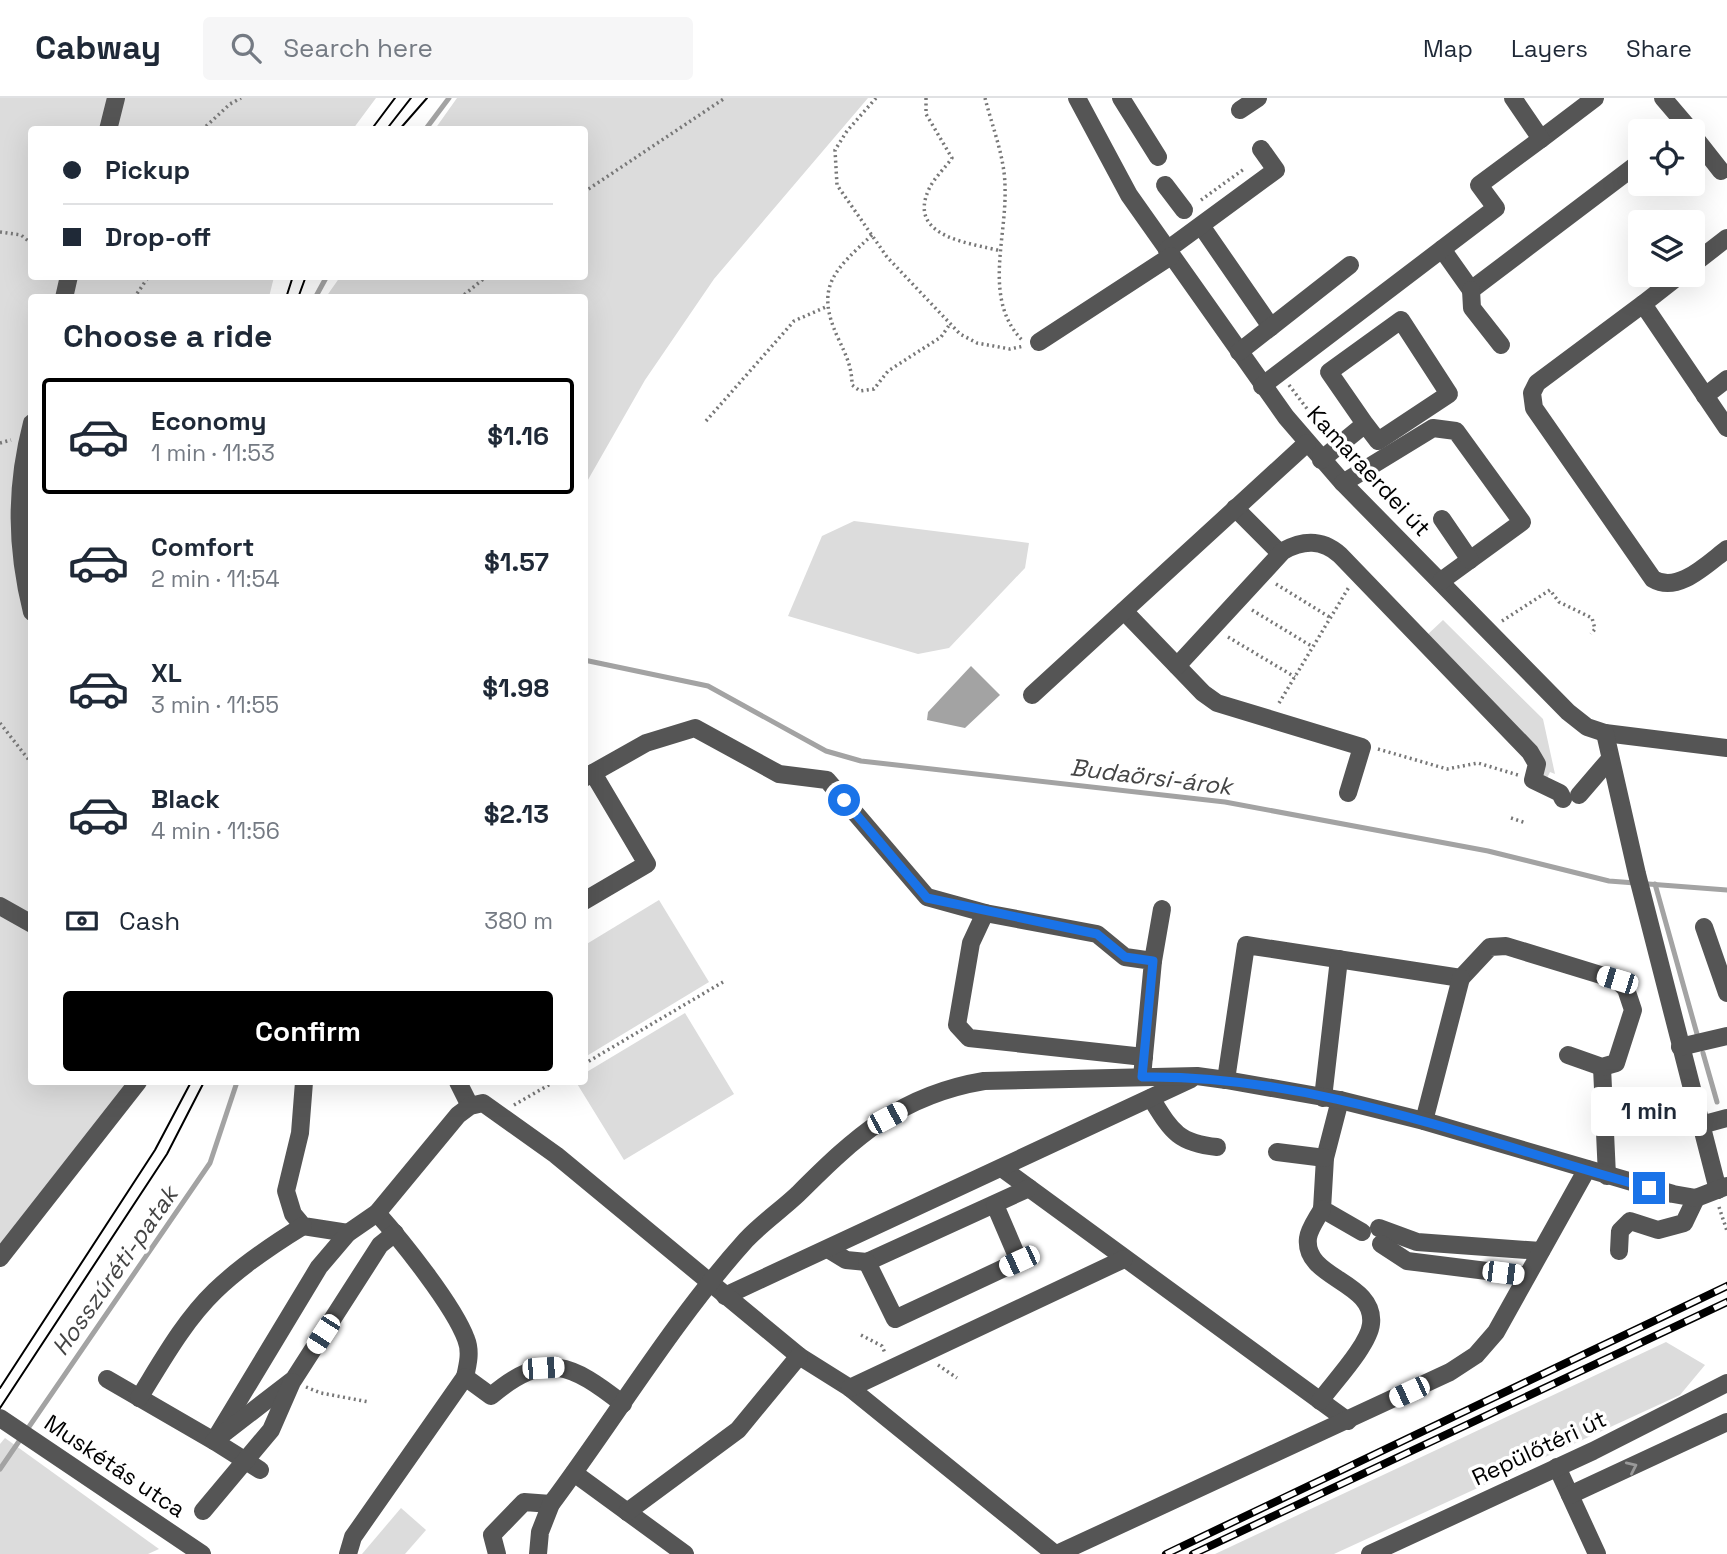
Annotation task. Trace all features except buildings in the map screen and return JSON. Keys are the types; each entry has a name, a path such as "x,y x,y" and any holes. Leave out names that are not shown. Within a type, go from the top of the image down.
{"street":[{"path":"109,126 116,98"},
{"name":"Kamaraerdei út","path":"1077,98 1115,173 1262,386 1307,443 1343,483 1579,722 1605,733 1727,748"},
{"path":"1121,98 1158,157"},
{"path":"1240,110 1258,98"},
{"path":"1513,98 1541,139"},
{"path":"1262,386 1496,208 1479,185 1595,98"},
{"path":"1663,98 1678,119"},
{"path":"1039,342 1169,253 1276,170 1261,149"},
{"path":"1705,152 1721,171"},
{"path":"1471,290 1628,171"},
{"path":"1165,185 1184,210"},
{"path":"1202,227 1271,327"},
{"path":"1705,256 1726,241"},
{"path":"1442,249 1471,290 1472,308 1502,345"},
{"path":"1239,352 1350,265"},
{"path":"1665,287 1538,383 1532,393 1534,408 1653,579 1659,583 1678,582 1727,549"},
{"path":"1643,304 1727,428"},
{"path":"1401,320 1449,394 1378,441 1365,425 1329,372 1401,320"},
{"path":"1705,396 1727,379"},
{"path":"1321,460 1365,425"},
{"path":"1343,483 1433,428 1456,431 1522,522 1441,581"},
{"path":"1032,695 1307,443"},
{"path":"28,445 19,496 18,538 28,591"},
{"path":"1235,508 1280,553"},
{"path":"1442,519 1470,560"},
{"path":"1177,666 1280,553 1303,543 1324,544 1357,573 1530,752 1537,764 1532,780 1571,797 1610,759"},
{"path":"1124,611 1210,699 1269,720 1362,747 1348,793"},
{"path":"588,899 648,864 589,775 646,743 695,728 779,774 827,780 927,898 985,913 1097,934 1125,957 1153,961"},
{"path":"538,1554 540,1532 551,1504 710,1284 749,1238 866,1129 928,1096 956,1085 984,1081 1197,1076 1331,1099 1424,1121 1607,1177 1696,1198 1723,1188 1701,1125 1680,1047 1642,897 1605,733"},
{"path":"0,906 28,922"},
{"path":"1142,1077 1153,961 1162,909"},
{"path":"985,913 971,943 957,1025 962,1033 969,1038 1144,1058"},
{"path":"1704,928 1727,993"},
{"path":"1226,1080 1246,945 1461,978"},
{"path":"1424,1121 1461,978 1490,947 1506,946 1617,980 1630,995 1633,1010 1616,1063 1602,1067 1568,1055"},
{"path":"1320,1401 1367,1338 1371,1325 1370,1311 1365,1300 1319,1265 1309,1253 1307,1236 1322,1209 1339,959"},
{"path":"1680,1047 1727,1036"},
{"path":"1602,1067 1607,1177"},
{"path":"725,1296 1003,1169 1197,1076"},
{"path":"0,1258 132,1085"},
{"path":"303,1226 293,1214 286,1191 299,1133 304,1085"},
{"path":"460,1085 470,1105"},
{"path":"1151,1098 1182,1139 1217,1147"},
{"path":"214,1441 319,1267 348,1233 377,1213 458,1115 470,1105 483,1103 556,1154 799,1356 850,1388 1056,1554 1450,1373 1476,1355 1496,1332 1587,1169"},
{"path":"1701,1125 1727,1118"},
{"path":"1277,1152 1325,1158"},
{"path":"1003,1169 1348,1421"},
{"path":"828,1249 846,1260 867,1262 1029,1188"},
{"path":"1619,1251 1620,1231 1630,1221 1658,1230 1684,1223 1696,1198"},
{"path":"867,1262 895,1319 1019,1261 995,1205"},
{"path":"1322,1209 1382,1237 1541,1251"},
{"path":"348,1554 353,1538 465,1377 470,1358 467,1341 395,1233 377,1213"},
{"path":"139,1398 180,1333 214,1292 262,1252 303,1226 348,1233"},
{"path":"203,1511 253,1465 294,1378 380,1245 395,1233"},
{"path":"1382,1237 1407,1261 1527,1276"},
{"path":"850,1388 1125,1259"},
{"path":"628,1512 738,1430 799,1356"},
{"path":"465,1377 491,1396 524,1373 565,1368 584,1375 623,1404"},
{"path":"214,1441 294,1378"},
{"path":"107,1379 253,1465"},
{"name":"Repülőtéri út","path":"1370,1554 1727,1384"},
{"path":"1570,1495 1727,1422"},
{"name":"Muskétás utca","path":"3,1425 45,1447 202,1554"},
{"path":"1557,1467 1597,1554"},
{"path":"574,1474 685,1554"},
{"path":"497,1554 492,1535 510,1514 524,1502 551,1504"}],"path":[{"path":"206,126 230,104 241,98"},
{"path":"588,189 726,98"},
{"path":"876,98 835,150 837,185 887,257 961,334 977,343 1010,349 1027,345 1011,329 1000,304 1006,185 985,98"},
{"path":"926,98 926,114 952,158 930,187 924,204 928,217 945,238 1001,251"},
{"path":"1201,200 1244,169"},
{"path":"0,232 22,235 28,240"},
{"path":"872,235 838,267 827,288 829,318 852,367 852,385 860,391 874,389 888,371 941,337 950,323"},
{"path":"465,294 481,280"},
{"path":"705,421 794,321 828,306"},
{"path":"1279,373 1337,447"},
{"path":"1269,720 1357,573"},
{"path":"1260,575 1331,618"},
{"path":"1489,630 1550,590 1559,602 1592,618 1595,629 1591,634"},
{"path":"1237,601 1313,647"},
{"path":"1213,628 1294,677"},
{"path":"0,723 28,759"},
{"path":"1362,747 1456,772 1467,764 1478,763 1532,780"},
{"path":"1511,817 1526,823"},
{"path":"588,1062 723,982"},
{"path":"500,1114 550,1085"},
{"path":"1723,1188 1717,1200 1727,1231"},
{"path":"861,1335 883,1346 892,1368"},
{"path":"294,1378 321,1393 369,1402"}],"shaded area":[{"path":"0,98 376,98 355,126 28,126 28,280 273,280 270,294 28,294 28,1085 128,1085 0,1258"},
{"path":"457,98 868,98 714,279 645,380 588,480 588,294 328,294 338,280 588,280 588,126 437,126"},
{"path":"854,521 1029,543 1025,568 949,648 918,654 788,616 822,536"},
{"path":"1443,620 1543,719 1555,774 1550,772 1545,782 1540,770 1426,636"},
{"path":"971,666 1000,695 965,728 927,720 928,712"},
{"path":"659,900 709,982 588,1055 588,943"},
{"path":"685,1013 734,1094 624,1160 578,1085 588,1085 588,1071"},
{"path":"1666,1342 1705,1365 1680,1395 1334,1554 1215,1554"},
{"path":"5,1438 159,1549 148,1554 0,1554 0,1444"},
{"path":"401,1508 426,1530 405,1554 362,1554"}],"waterway":[{"name":"Hosszúréti-patak","path":"428,126 449,98"},
{"name":"Hosszúréti-patak","path":"317,294 325,280"},
{"name":"Budaörsi-árok","path":"588,661 708,686 826,751 861,761 1225,802 1488,851 1609,881 1727,890"},
{"path":"1655,884 1697,1034"},
{"path":"1703,1053 1717,1102"},
{"name":"Hosszúréti-patak","path":"0,1469 210,1163 236,1085"}],"tram line":[{"path":"374,126 395,98"},
{"path":"389,126 411,98"},
{"path":"402,126 427,98"},
{"path":"287,294 292,280"},
{"path":"299,294 305,280"},
{"path":"0,1388 155,1150 189,1085"},
{"path":"0,1408 167,1154 202,1085"}],"railway":[{"path":"1166,1554 1727,1286"},
{"path":"1193,1554 1727,1302"}],"route":[{"path":"844,800 927,898 985,913 1097,934 1125,957 1153,961 1142,1077 1197,1076 1340,1100 1424,1121 1649,1188"}]}
